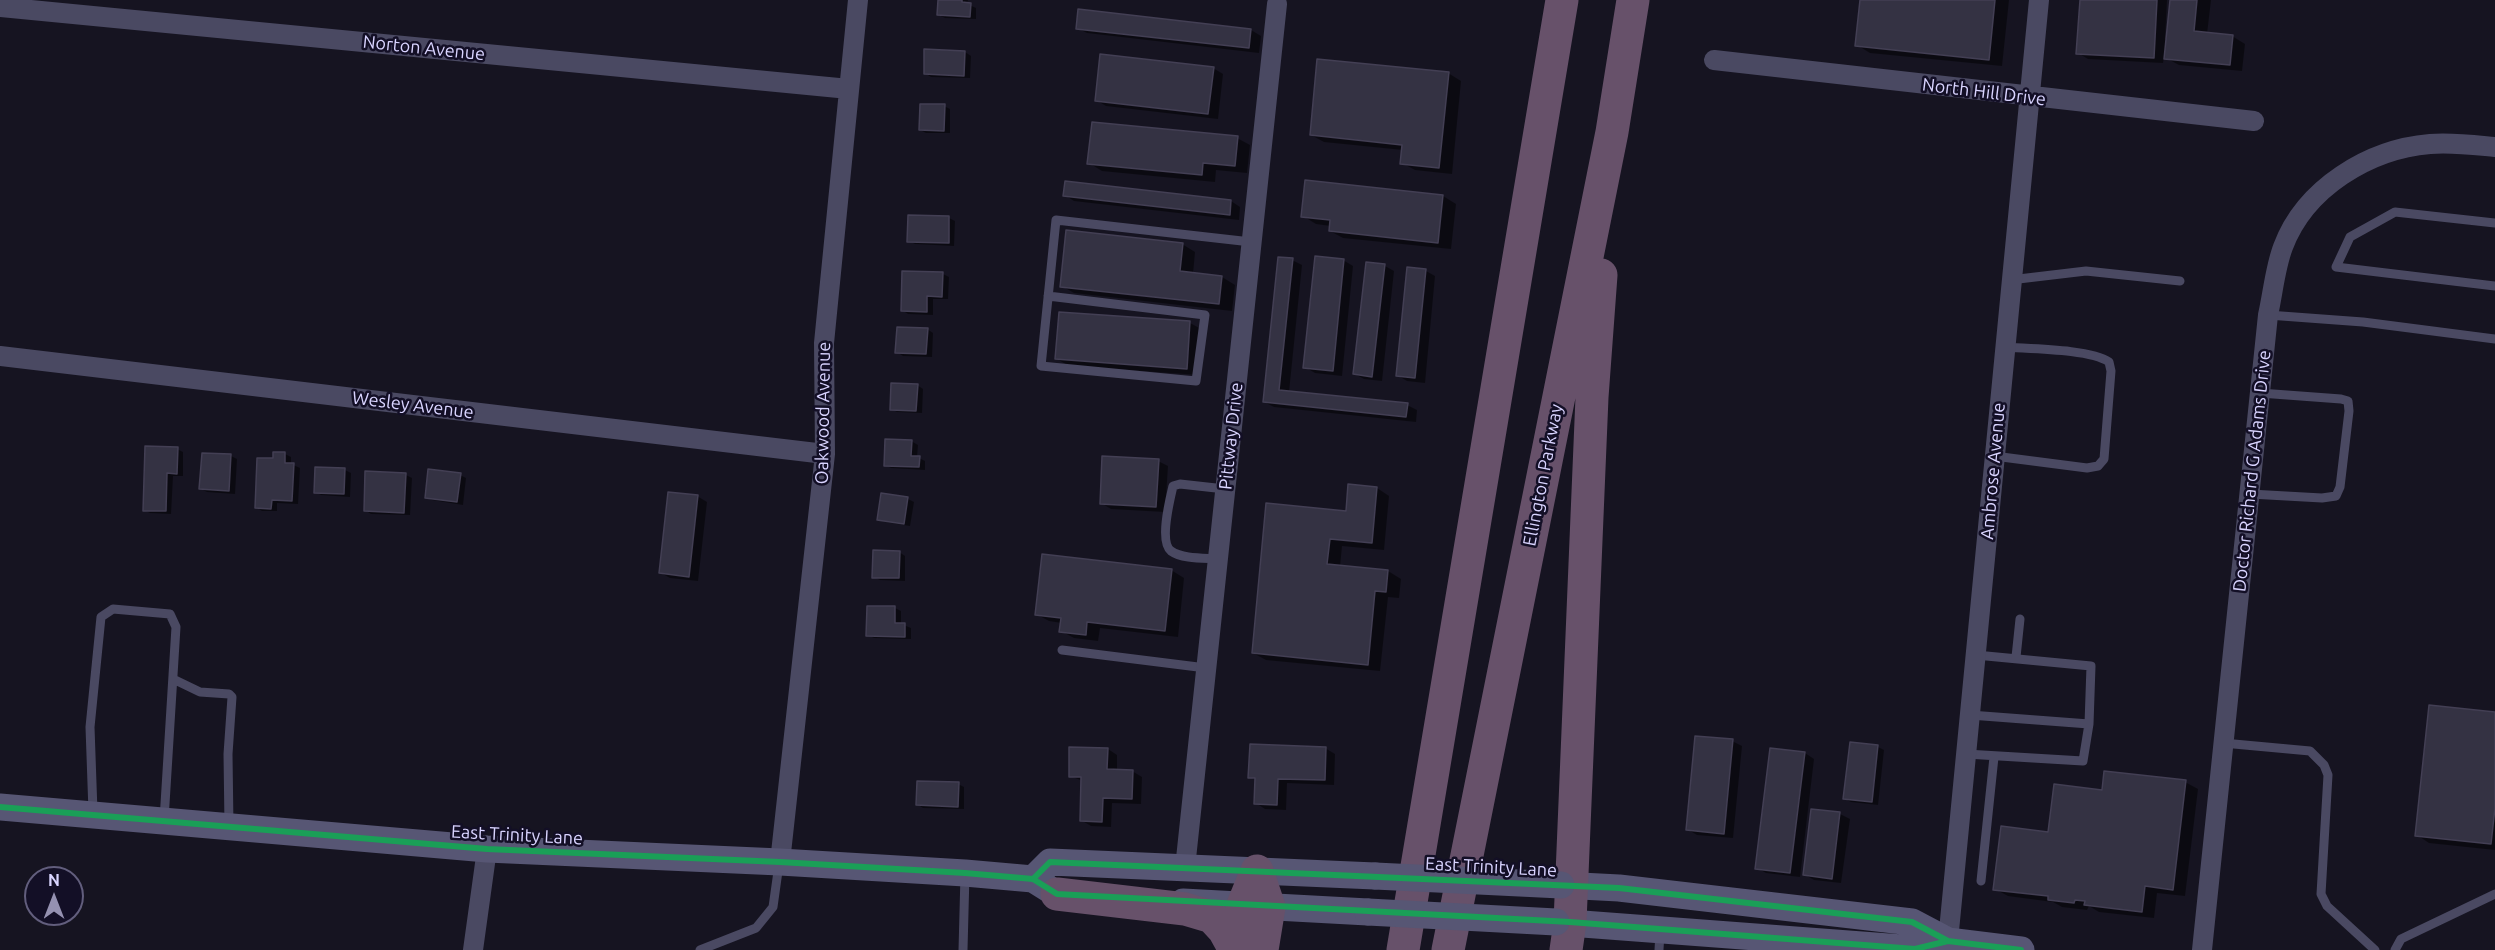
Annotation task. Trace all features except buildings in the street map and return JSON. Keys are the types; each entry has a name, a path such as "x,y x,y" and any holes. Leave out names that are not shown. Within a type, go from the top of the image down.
{"highway":[{"path":"1403,950 1562,0"},
{"name":"Ellington Parkway","path":"1448,950 1612,132 1633,0"},
{"path":"1564,931 1592,397 1612,132"},
{"path":"1257,871 1256,906 1262,950"},
{"path":"1045,887 1185,909 1212,917 1224,930 1235,950"},
{"path":"1235,950 1256,906"}],"main road":[{"name":"East Trinity Lane","path":"0,807 487,849 965,873 1045,887 1256,906 1368,912 1659,940 1915,949 1953,945 2015,950"},
{"name":"East Trinity Lane","path":"1045,887 1050,862 1619,888 1912,922 1953,945"}],"street":[{"name":"Oakwood Avenue","path":"780,862 825,454 824,343 858,0"},
{"name":"Ambrose Avenue","path":"1953,945 1966,754 2010,280 2039,0"},
{"name":"Pittway Drive","path":"1185,868 1277,2"},
{"name":"Norton Avenue","path":"0,7 849,89"},
{"name":"North Hill Drive","path":"1714,60 2254,121"},
{"name":"Doctor Richard G Adams Drive","path":"2202,950 2268,315 2283,248 2303,208 2343,173 2389,152 2430,144 2495,147"},
{"name":"Wesley Avenue","path":"0,356 825,454"},
{"path":"473,950 487,849"}],"lane":[{"path":"2495,223 2395,212 2350,237 2336,267 2495,286"},
{"path":"1048,296 1205,315 1196,381 1041,366 1048,296 1056,220 1251,242"},
{"path":"2010,280 2086,271 2180,281"},
{"path":"2268,315 2363,322 2495,339"},
{"path":"1994,456 2087,468 2098,466 2104,459 2111,371 2109,363 2103,358 2078,353 2004,347"},
{"path":"2250,494 2322,498 2336,496 2340,487 2349,411 2348,401 2341,399 2260,393"},
{"path":"1218,559 1185,556 1170,551 1165,543 1167,515 1173,486 1180,484 1225,489"},
{"path":"93,815 90,727 101,617 113,609 170,614 176,627 164,821"},
{"path":"2016,657 2020,618"},
{"path":"1062,650 1206,668"},
{"path":"1966,754 2083,761 2089,724 2091,666 2016,657 1976,655"},
{"path":"173,679 200,692 229,694 232,697 228,754 229,827"},
{"path":"1970,715 2089,724"},
{"path":"2223,743 2310,751 2324,765 2328,775 2321,894 2327,906 2375,950"},
{"path":"1981,881 1994,757"},
{"path":"700,950 756,928 773,907 780,862"},
{"path":"963,950 965,873"},
{"path":"2395,950 2401,939 2495,894"}],"cycle path":[{"path":"0,807 487,849 965,873 1033,879 1057,894 1570,922 1915,949 1948,941"},
{"path":"1033,879 1050,862 1619,888 1912,922 1948,941 2021,950"}]}
